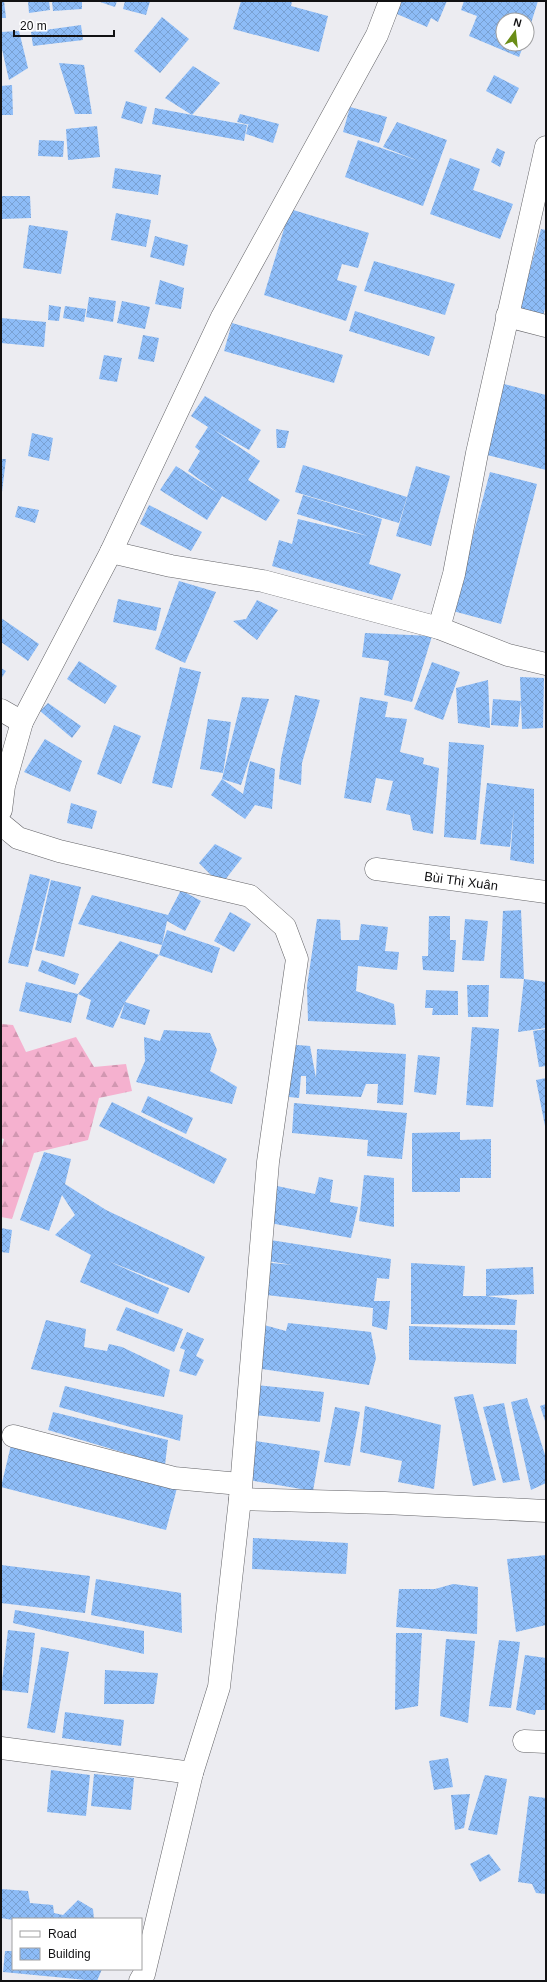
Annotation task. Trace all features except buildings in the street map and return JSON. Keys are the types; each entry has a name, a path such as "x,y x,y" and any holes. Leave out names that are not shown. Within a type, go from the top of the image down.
{"street":[{"path":"1,810 4,786 22,722 111,552 222,317 377,35 390,1"},
{"path":"438,628 454,574 477,453 507,316 538,217 546,147"},
{"path":"507,316 546,326"},
{"path":"111,552 170,566 263,581 438,628 508,655 546,664"},
{"path":"1,710 22,722"},
{"path":"1,824 18,838 59,851 250,896 285,927 297,960 268,1162 240,1492 219,1687 192,1773 144,1974 140,1981"},
{"name":"Bùi Thị Xuân","path":"376,869 546,892"},
{"path":"13,1436 174,1478 240,1492 385,1503 546,1511"},
{"path":"524,1741 546,1742"},
{"path":"1,1748 192,1773"}],"green space":[{"path":"1,1024 13,1025 26,1052 76,1037 94,1067 126,1064 132,1091 99,1098 88,1140 34,1153 12,1219 1,1217 1,1150 4,1139 1,1138"}]}
